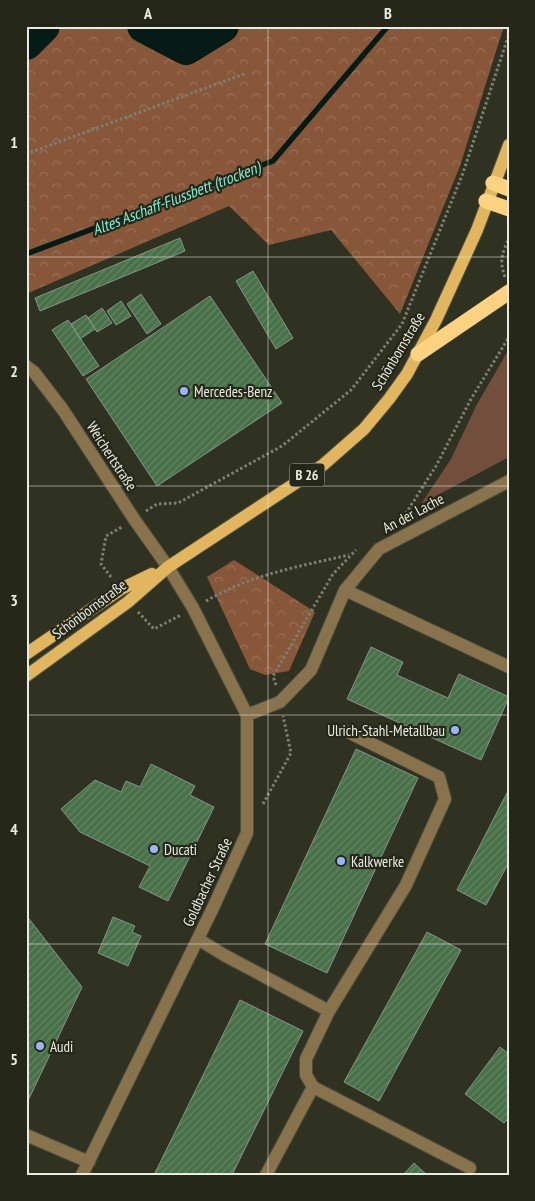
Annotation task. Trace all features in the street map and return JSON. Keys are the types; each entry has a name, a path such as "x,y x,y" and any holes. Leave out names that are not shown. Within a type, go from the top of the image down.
{"highway":[{"path":"493,184 509,189"},
{"path":"486,201 509,209"},
{"path":"418,354 509,292"}],"main road":[{"name":"Schönbornstraße","path":"26,654 121,590 168,567 323,465 364,428 390,399 407,374 436,320 473,239 509,145"},
{"name":"Schönbornstraße","path":"26,676 128,602 168,567"}],"street":[{"name":"Weichertstraße","path":"26,366 34,372 63,410 134,519 168,567"},
{"name":"An der Lache","path":"247,715 280,702 311,670 346,590 379,549 509,481"},
{"name":"Goldbacher Straße","path":"82,1175 198,939 247,833 247,715 193,608 168,567"},
{"path":"346,590 509,667"},
{"path":"348,732 439,778 445,798 406,885 329,1011 306,1059 306,1075 313,1087 470,1168"},
{"path":"198,939 329,1011"},
{"path":"266,1175 313,1087"},
{"path":"26,1135 89,1162"}],"path":[{"path":"121,590 100,564 106,536 157,504 178,503 282,446 351,390 402,324 463,173 509,34"},
{"path":"26,154 244,74"},
{"path":"509,238 501,257 501,264 509,284"},
{"path":"401,521 436,466 471,399 509,337"},
{"path":"128,602 154,629 228,588 282,570 349,555"}],"shaded area":[{"path":"509,349 509,457 421,504 451,459 476,406"}],"green space":[{"path":"26,26 504,26 460,166 400,314 331,230 269,245 229,206 26,294"},
{"path":"234,560 315,612 289,671 265,675 250,669 207,577"}],"building":[{"path":"180,238 185,251 40,311 35,298"},
{"path":"253,271 293,338 276,349 236,281"},
{"path":"141,294 161,324 147,334 127,304"},
{"name":"Mercedes-Benz","path":"210,296 282,403 157,486 86,379"},
{"path":"121,301 131,316 116,325 107,311"},
{"path":"102,308 112,323 97,332 88,318"},
{"path":"86,315 95,329 80,339 71,324"},
{"path":"68,320 99,366 83,376 52,330"},
{"name":"Ulrich-Stahl-Metallbau","path":"371,647 403,662 397,675 448,698 459,674 509,697 481,760 347,699"},
{"name":"Kalkwerke","path":"356,749 418,778 327,973 265,944"},
{"name":"Ducati","path":"151,764 195,786 190,795 214,807 168,901 139,887 150,866 80,832 61,809 95,780 121,792 126,781 140,787"},
{"path":"509,789 509,862 486,905 457,890"},
{"name":"Audi","path":"26,915 82,987 26,1105"},
{"path":"113,917 135,926 132,932 141,936 128,966 98,953"},
{"path":"427,932 461,950 379,1101 344,1082"},
{"path":"240,1000 303,1031 232,1175 154,1175"},
{"path":"500,1047 509,1054 509,1118 504,1123 465,1094"},
{"path":"414,1163 427,1175 403,1175"}],"waterway":[{"path":"26,43 43,26"},
{"path":"144,26 186,48 222,26"},
{"name":"Altes Aschaff-Flussbett (trocken)","path":"26,254 273,161 388,26"}],"place":[{"name":"Mercedes-Benz","path":"184,391"},
{"name":"Ulrich-Stahl-Metallbau","path":"455,730"},
{"name":"Ducati","path":"154,849"},
{"name":"Kalkwerke","path":"341,861"},
{"name":"Audi","path":"40,1046"}]}
